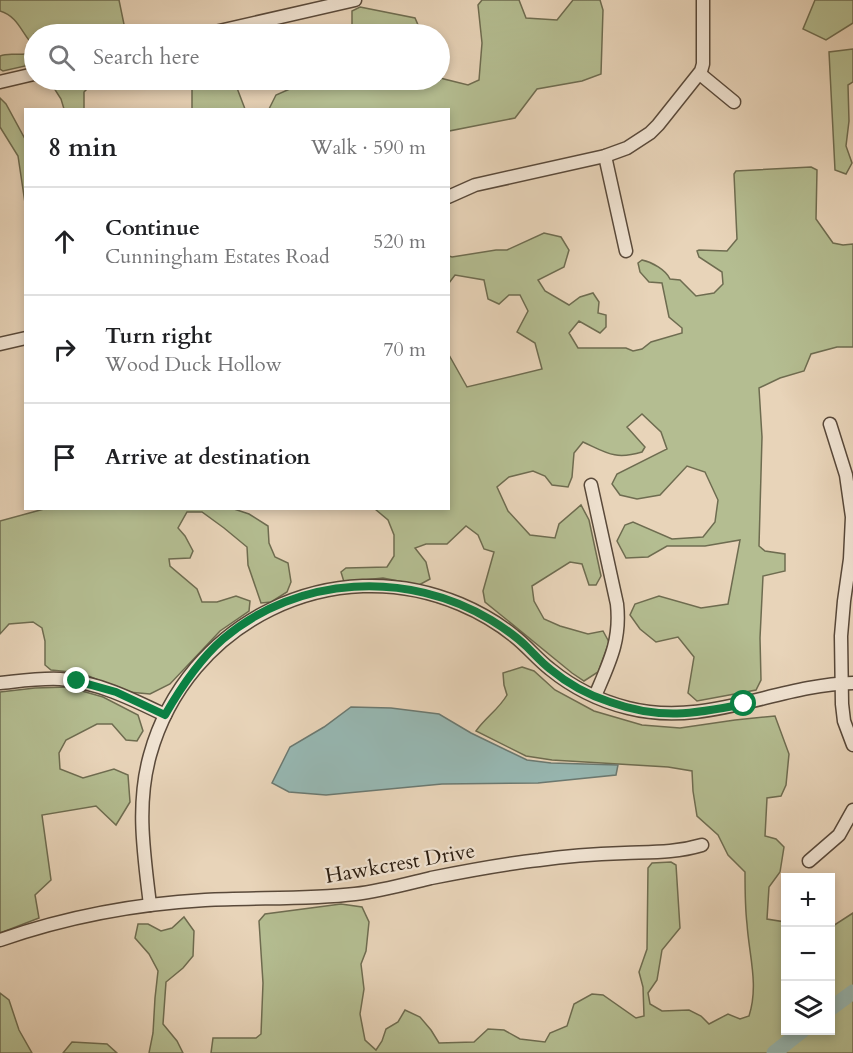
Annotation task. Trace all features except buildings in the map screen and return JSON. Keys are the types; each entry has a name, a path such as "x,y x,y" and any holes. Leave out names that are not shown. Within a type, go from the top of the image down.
{"street":[{"path":"250,24 355,0"},
{"path":"450,196 475,185 604,156 627,148 650,133 700,74 703,64 703,0"},
{"path":"700,74 734,102"},
{"path":"0,82 24,76"},
{"path":"604,156 626,251"},
{"path":"0,344 24,338"},
{"path":"830,424 846,474 852,517 850,559 841,636 847,683 842,704 844,721 853,745"},
{"path":"591,485 618,615 617,638 613,654 595,696"},
{"path":"150,905 142,837 143,795 155,738 165,715 189,676 221,641 269,609 290,600 332,589 386,586 422,592 459,603 513,635 563,679 595,696 627,708 646,712 695,713 744,704 812,687 847,683"},
{"path":"0,683 37,679 77,681 116,692 165,715"},
{"path":"809,861 838,835 853,810"},
{"name":"Hawkcrest Drive","path":"0,940 52,924 150,905 208,900 356,894 473,870 540,860 591,855 677,852 702,845"}],"green space":[{"path":"0,0 119,0 124,24 24,24 24,32 12,17 0,11"},
{"path":"482,0 519,0 526,18 557,20 573,0 600,0 603,10 601,74 582,81 537,89 515,118 450,131 450,108 270,108 276,95 287,90 450,90 450,80 468,85 479,80 482,43 478,5"},
{"path":"815,0 853,0 853,23 826,40 803,29"},
{"path":"360,7 415,18 418,24 352,24 352,11"},
{"path":"853,49 853,82 848,85 849,121 846,146 852,163 846,174 835,170 829,52"},
{"path":"24,54 24,66 3,71 0,69 0,56"},
{"path":"55,90 86,90 84,108 64,108"},
{"path":"192,90 238,90 245,108 192,108"},
{"path":"0,98 6,104 24,137 24,196 18,156 0,127"},
{"path":"811,167 817,170 816,219 833,243 853,244 853,347 837,347 811,354 804,371 780,378 759,388 762,437 759,546 765,551 785,554 785,571 763,576 760,638 761,680 756,690 697,701 688,693 694,657 678,637 656,642 640,629 630,615 635,604 659,596 701,608 728,604 740,540 705,546 667,546 648,557 626,558 617,541 625,525 633,522 672,539 703,537 715,522 718,500 705,472 687,466 660,495 637,499 620,495 612,484 617,474 667,449 661,432 642,414 627,427 645,447 642,452 618,455 583,442 574,453 572,477 568,487 552,485 545,476 533,471 509,477 497,487 508,511 530,535 555,538 559,524 581,505 589,520 601,576 596,585 589,585 582,564 570,562 532,586 534,601 544,619 588,634 603,631 609,642 598,672 584,681 485,602 483,591 494,552 484,549 478,535 466,526 447,544 426,544 415,548 426,562 430,579 419,585 383,578 344,582 341,572 346,568 387,567 394,556 394,535 388,520 376,510 450,510 450,357 467,387 542,369 535,343 517,332 528,311 520,295 509,295 499,304 488,299 484,280 455,275 450,282 450,256 507,250 544,233 561,237 569,250 564,267 538,280 545,291 569,305 580,297 593,293 599,302 598,313 606,315 606,327 600,333 579,321 569,333 578,348 626,348 633,351 642,349 651,342 682,333 682,328 669,317 662,283 649,282 640,272 638,263 642,260 654,265 670,279 680,280 696,296 714,293 723,284 722,272 699,257 697,251 727,251 737,239 734,174 736,171"},
{"path":"40,510 237,510 249,514 268,526 269,543 275,557 288,563 291,582 287,592 271,602 261,603 248,565 247,547 202,512 187,512 178,528 193,551 190,558 169,559 170,566 197,589 202,602 217,602 236,596 250,601 249,611 220,631 170,684 150,694 128,692 81,673 51,670 45,665 45,641 42,628 33,622 9,624 0,634 0,521"},
{"path":"522,667 534,671 555,690 594,711 642,725 680,728 775,716 789,754 786,785 781,796 767,798 765,836 776,839 784,847 780,872 769,887 767,919 781,921 781,1035 835,1035 835,925 853,913 853,1053 211,1053 213,1038 256,1038 261,1034 263,983 259,921 265,914 341,904 362,907 369,922 366,951 361,964 364,989 360,1014 365,1040 376,1050 386,1029 398,1022 405,1010 420,1017 439,1043 474,1042 488,1029 504,1030 520,1039 545,1042 550,1033 567,1026 574,1004 592,994 603,995 636,1018 644,1016 643,987 639,972 647,949 648,868 652,863 671,862 676,865 680,928 662,950 657,980 648,993 650,1004 662,1011 689,1010 701,1016 709,1024 728,1014 740,1019 749,1016 753,981 746,911 745,872 728,855 718,835 697,816 692,771 668,767 552,760 526,756 476,731 507,695 503,673"},
{"path":"68,687 103,697 138,715 143,731 137,741 126,740 112,724 97,724 66,740 59,753 60,769 83,778 114,769 128,775 130,802 116,825 96,806 42,815 51,880 35,895 39,918 0,933 0,692"},
{"path":"184,917 194,931 193,956 166,982 163,1024 177,1041 183,1053 149,1053 158,971 149,954 135,938 138,924 148,924 161,931 172,928"},
{"path":"0,993 9,1000 19,1030 32,1053 0,1053"},
{"path":"72,1042 107,1044 117,1053 63,1053"}],"water":[{"path":"351,707 391,708 439,714 471,733 527,760 618,765 616,775 538,783 442,784 326,795 289,792 272,783 290,747 324,727"}],"waterway":[{"path":"835,1005 853,992"},
{"path":"774,1053 797,1035"}],"route":[{"path":"77,681 116,692 165,715 189,676 204,658 230,634 269,609 312,593 332,589 386,586 422,592 459,603 493,621 513,635 563,679 608,702 646,712 666,714 695,713 744,704"}]}
